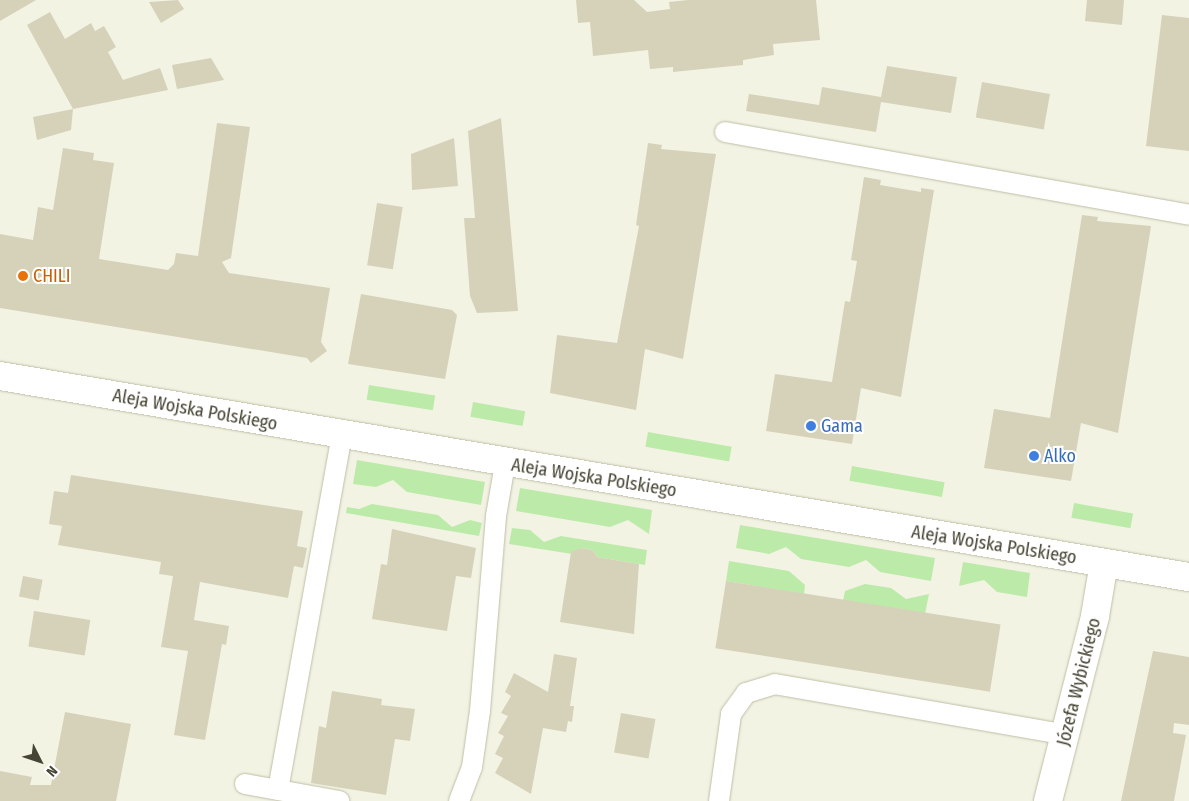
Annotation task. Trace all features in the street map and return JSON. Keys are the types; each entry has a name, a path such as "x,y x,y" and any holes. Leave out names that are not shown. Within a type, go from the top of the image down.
{"street":[{"name":"Aleja Wojska Polskiego","path":"0,376 506,464 1189,577"},
{"name":"Józefa Wybickiego","path":"1048,801 1095,616 1104,563"}],"lane":[{"path":"725,132 1189,215"},
{"path":"278,790 342,436"},
{"path":"459,801 472,767 479,721 496,516 506,464"},
{"path":"719,801 731,714 746,693 774,684 1066,735"},
{"path":"245,784 339,801"}],"green space":[{"path":"369,385 435,395 433,410 367,400"},
{"path":"473,402 525,411 523,426 470,417"},
{"path":"648,432 732,447 729,462 645,447"},
{"path":"357,460 485,482 481,505 407,492 393,480 376,487 353,484"},
{"path":"852,466 945,482 942,497 849,481"},
{"path":"520,488 652,510 649,534 628,520 610,527 516,511"},
{"path":"1074,503 1133,513 1130,528 1071,518"},
{"path":"372,504 438,515 452,527 470,520 482,523 479,536 346,513 347,507 359,509"},
{"path":"740,525 935,558 931,581 880,572 866,560 849,567 801,559 786,547 769,554 736,548"},
{"path":"512,528 530,530 544,542 561,536 647,550 645,565 597,557 593,550 581,548 572,554 509,544"},
{"path":"729,561 789,571 805,585 804,594 726,581"},
{"path":"963,562 1030,573 1027,597 997,592 984,580 959,586"},
{"path":"865,584 891,588 906,599 929,594 925,614 843,601 845,591"}],"building":[{"path":"0,0 36,0 0,21"},
{"path":"178,0 184,9 161,23 149,2"},
{"path":"576,0 634,0 647,12 670,9 669,2 688,0 816,0 820,40 773,44 774,55 743,60 743,65 673,72 673,67 650,69 648,50 593,56 590,22 578,23"},
{"path":"1087,0 1124,0 1122,25 1085,21"},
{"path":"50,12 65,39 91,23 95,31 104,26 116,47 108,52 123,80 160,68 168,90 73,109 27,25"},
{"path":"1162,15 1189,18 1189,151 1146,146"},
{"path":"211,58 224,80 177,89 172,65"},
{"path":"887,66 957,77 951,113 881,102 876,132 746,111 749,94 819,105 822,87 881,97"},
{"path":"982,82 1050,94 1044,129 976,117"},
{"path":"73,109 71,130 37,140 33,117"},
{"path":"501,118 518,311 477,313 470,296 464,218 475,218 468,131"},
{"path":"217,123 250,127 231,258 222,262 229,273 330,288 321,342 327,351 311,363 307,358 0,308 0,234 33,240 38,207 53,210 63,148 94,153 93,160 114,163 99,259 168,270 174,264 176,253 198,256"},
{"path":"454,138 458,186 412,190 411,154"},
{"path":"648,143 662,145 661,149 716,154 683,359 645,349 636,410 550,393 557,335 617,343 639,226 636,225"},
{"path":"864,177 881,180 880,185 921,192 921,188 934,190 901,397 861,388 852,444 766,431 775,374 832,382 845,301 850,302 857,261 851,260"},
{"path":"377,203 403,207 393,269 367,265"},
{"path":"1082,215 1098,217 1097,221 1151,226 1118,433 1081,423 1071,481 984,468 994,409 1050,418"},
{"path":"361,294 452,310 457,315 445,379 348,364"},
{"path":"71,475 303,511 297,546 307,548 303,568 294,566 288,598 200,582 194,620 229,626 226,645 222,644 205,740 174,735 188,651 161,647 173,576 159,574 161,562 58,545 62,526 49,524 54,491 68,493"},
{"path":"392,529 476,548 471,578 456,576 447,631 372,619 381,564 387,565"},
{"path":"581,548 593,550 597,557 639,564 634,634 560,622 571,552"},
{"path":"23,576 43,580 39,600 19,597"},
{"path":"726,581 1001,624 990,692 715,648"},
{"path":"34,611 90,620 85,655 28,647"},
{"path":"1153,651 1189,657 1189,725 1174,723 1173,733 1186,735 1174,801 1121,801"},
{"path":"554,654 577,658 570,706 574,706 572,722 568,721 566,732 543,728 531,794 495,773 503,758 495,754 504,736 498,733 508,716 501,713 511,696 505,692 514,673 548,692"},
{"path":"332,691 382,699 381,705 415,709 410,741 395,739 386,795 311,783 319,726 326,728"},
{"path":"65,712 131,724 116,801 0,801 0,771 32,777 30,785 51,785"},
{"path":"621,713 655,719 649,758 614,752"}],"place":[{"name":"CHILI","path":"23,276"},
{"name":"Gama","path":"811,426"},
{"name":"Alko","path":"1034,456"}]}
